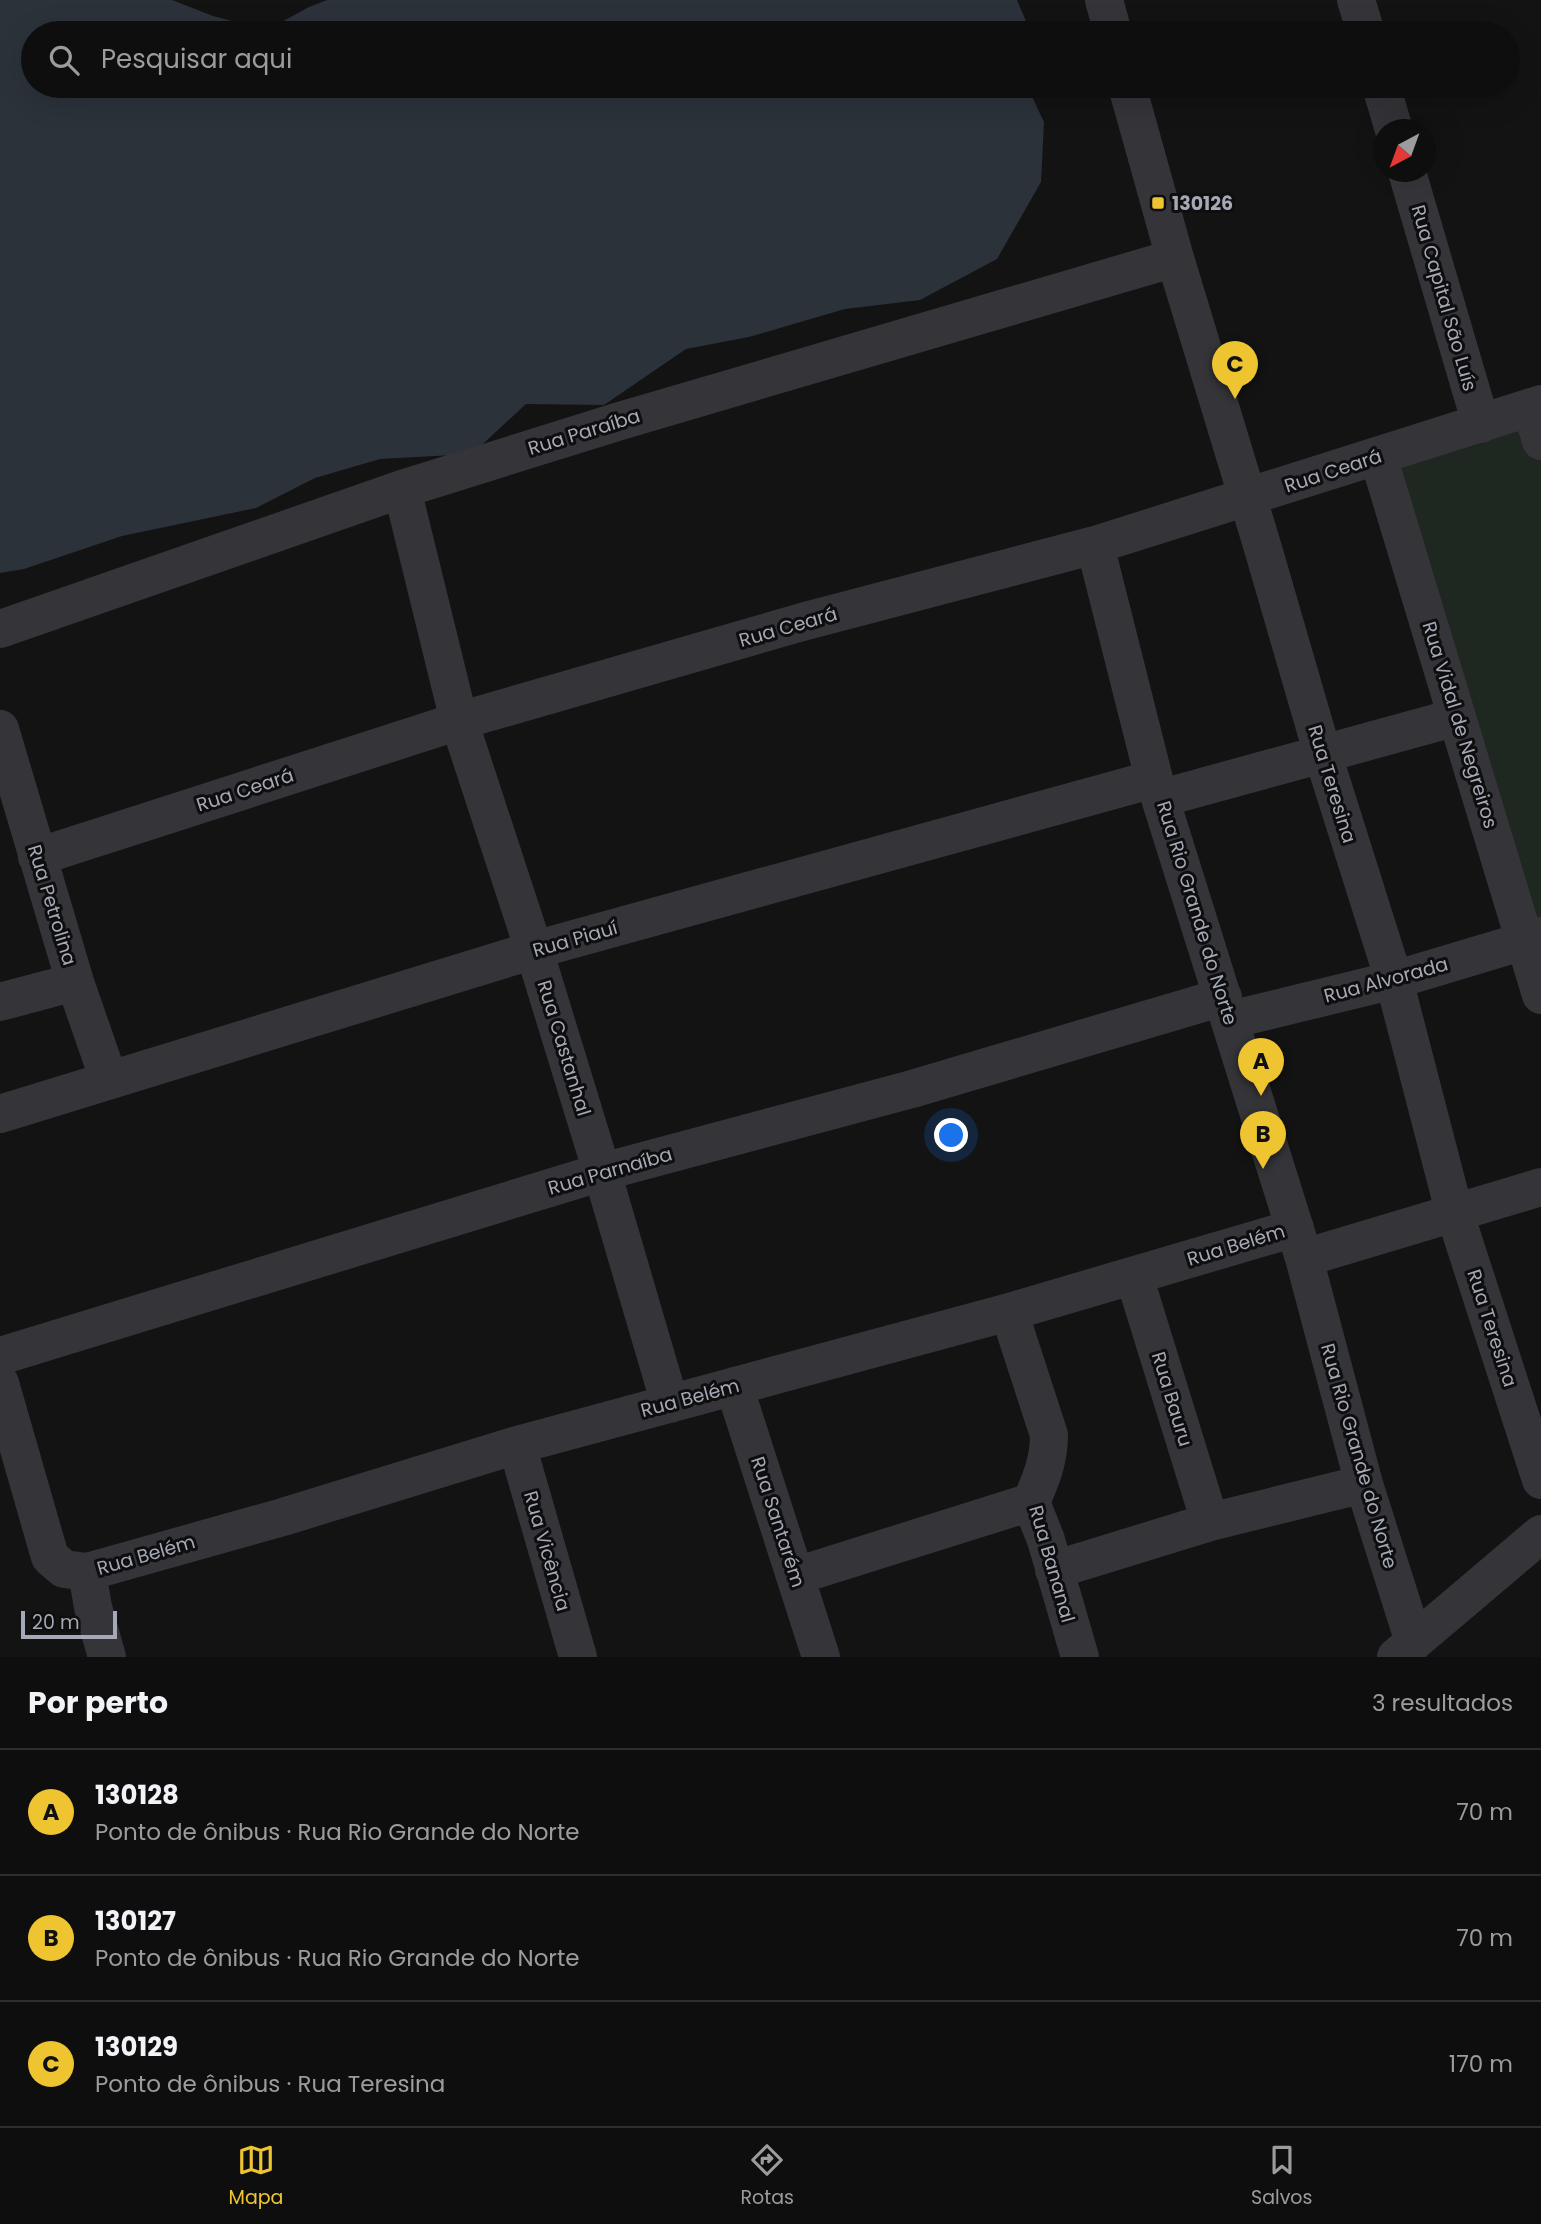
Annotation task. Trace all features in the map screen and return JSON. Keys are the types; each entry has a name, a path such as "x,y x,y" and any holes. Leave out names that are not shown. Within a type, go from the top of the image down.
{"street":[{"path":"1104,0 1110,21"},
{"path":"1356,0 1362,21"},
{"name":"Rua Teresina","path":"1130,98 1175,258 1323,755 1394,980 1454,1211 1541,1480"},
{"path":"1385,98 1391,119"},
{"name":"Rua Capital São Luís","path":"1410,182 1481,424"},
{"name":"Rua Paraíba","path":"0,629 402,488 633,417 1175,258"},
{"name":"Rua Ceará","path":"37,857 459,721 802,622 1095,545 1481,424 1538,418"},
{"name":"Rua Vidal de Negreiros","path":"1378,456 1457,717 1533,938 1541,995"},
{"name":"Rua Castanhal","path":"402,488 459,721 534,950 670,1404"},
{"name":"Rua Rio Grande do Norte","path":"1095,545 1158,788 1299,1243 1405,1649"},
{"name":"Rua Piauí","path":"0,1114 534,950 1158,788 1323,755 1457,717"},
{"name":"Rua Petrolina","path":"0,729 75,982 109,1080"},
{"name":"Rua Alvorada","path":"1226,1009 1394,980 1533,938"},
{"path":"0,1002 75,982"},
{"name":"Rua Parnaíba","path":"0,1356 602,1172 1226,1009"},
{"name":"Rua Belém","path":"87,1572 283,1517 517,1445 1134,1276 1454,1211 1541,1187"},
{"name":"Rua Bauru","path":"1134,1276 1210,1521"},
{"name":"Rua Bananal","path":"1009,1312 1049,1436 1049,1451 1043,1474 1031,1502 1046,1540 1080,1657"},
{"path":"0,1383 50,1558 64,1569 87,1572 93,1607 107,1657"},
{"name":"Rua Santarém","path":"734,1386 821,1657"},
{"name":"Rua Vicência","path":"517,1445 578,1657"},
{"path":"1054,1570 1210,1521 1364,1484"},
{"path":"796,1576 1031,1502"},
{"path":"1405,1649 1541,1534"}],"shaded area":[{"path":"0,0 172,0 232,21 21,21 21,98 1033,98 1044,122 1041,182 997,259 920,300 845,309 749,337 686,349 604,405 526,404 472,454 380,459 315,478 256,508 122,536 24,569 0,573"},
{"path":"327,0 1017,0 1026,21 283,21"},
{"path":"1532,420 1541,451 1541,922 1536,924 1397,459"}],"place":[{"name":"130126","path":"1158,203"},
{"name":"130129","path":"1235,399"},
{"name":"130128","path":"1261,1096"},
{"name":"130127","path":"1263,1169"}]}
